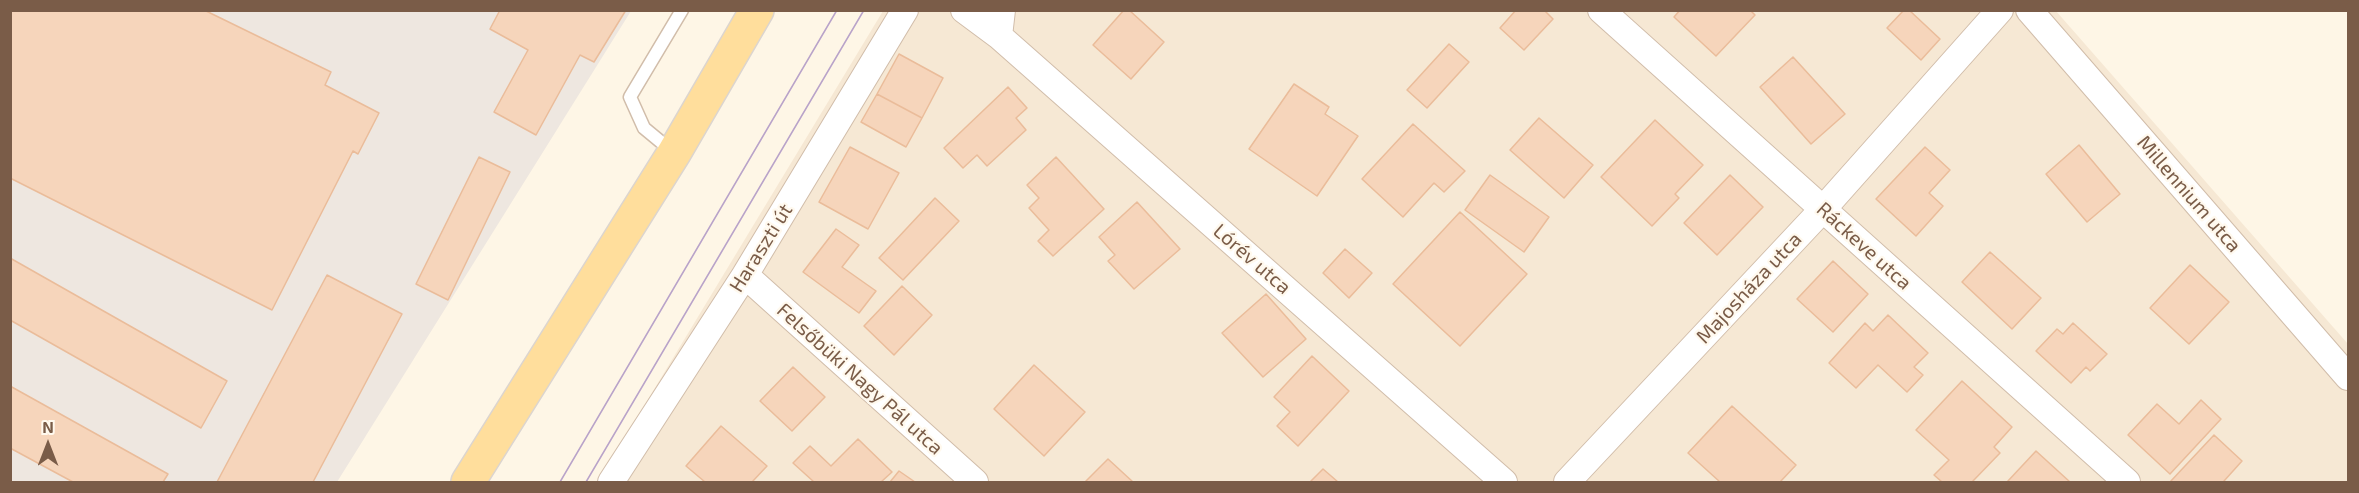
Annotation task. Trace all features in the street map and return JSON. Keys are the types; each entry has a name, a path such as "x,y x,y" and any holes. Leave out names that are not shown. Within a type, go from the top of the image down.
{"main road":[{"path":"468,483 674,153 758,10"}],"street":[{"name":"Haraszti út","path":"611,483 745,275 905,10"},
{"name":"Lórév utca","path":"964,10 999,36 1504,483"},
{"path":"999,36 1002,10"},
{"name":"Ráckeve utca","path":"1601,10 2127,483"},
{"name":"Majosháza utca","path":"1567,483 1823,209 2000,10"},
{"name":"Millennium utca","path":"2029,10 2349,377"},
{"name":"Felsőbüki Nagy Pál utca","path":"745,275 975,483"}],"lane":[{"path":"674,153 645,128 630,97 682,10"}],"shaded area":[{"path":"10,11 631,11 337,482 11,482"},
{"path":"883,11 2056,11 2348,344 2348,482 598,482"}],"building":[{"path":"10,10 204,10 331,72 325,85 379,113 358,154 353,151 272,310 10,178"},
{"path":"500,10 626,10 594,62 580,55 536,135 494,112 528,50 490,29"},
{"path":"1124,10 1129,10 1164,42 1131,79 1093,45"},
{"path":"1516,10 1544,10 1553,19 1524,50 1500,28"},
{"path":"1680,10 1750,10 1755,15 1716,56 1674,17"},
{"path":"1904,10 1909,10 1940,39 1921,60 1887,28"},
{"path":"1449,44 1469,62 1427,108 1407,90"},
{"path":"899,54 943,78 922,118 877,94"},
{"path":"1793,57 1845,114 1811,144 1760,87"},
{"path":"1294,84 1329,107 1325,114 1358,136 1317,196 1249,149"},
{"path":"1008,87 1027,108 1016,118 1026,130 987,166 977,155 963,168 944,148"},
{"path":"877,94 922,118 906,147 861,122"},
{"path":"1539,118 1593,165 1564,198 1510,150"},
{"path":"1655,120 1703,165 1675,194 1679,198 1652,226 1601,177"},
{"path":"1413,124 1465,171 1444,192 1434,183 1403,217 1362,179"},
{"path":"2079,145 2120,194 2087,222 2046,174"},
{"path":"850,147 899,173 868,229 819,202"},
{"path":"1925,147 1950,170 1929,193 1943,206 1916,236 1876,199"},
{"path":"479,157 510,172 448,300 416,284"},
{"path":"1056,157 1104,209 1053,256 1038,241 1049,230 1029,208 1039,198 1027,185"},
{"path":"1490,175 1549,217 1524,252 1465,210"},
{"path":"1730,175 1763,207 1717,255 1684,223"},
{"path":"935,198 959,221 903,280 879,258"},
{"path":"1137,202 1180,249 1134,289 1108,261 1115,255 1099,237"},
{"path":"1460,212 1527,274 1460,346 1393,284"},
{"path":"836,229 859,245 842,267 876,291 859,313 803,272"},
{"path":"1345,249 1372,273 1349,298 1323,273"},
{"path":"1990,252 2041,298 2012,329 1962,282"},
{"path":"10,258 227,381 201,428 10,320"},
{"path":"1833,261 1868,294 1833,332 1797,299"},
{"path":"2190,265 2229,302 2189,344 2150,308"},
{"path":"327,275 402,314 313,482 217,482"},
{"path":"902,286 932,315 894,355 864,326"},
{"path":"1266,294 1306,339 1263,377 1222,333"},
{"path":"1888,315 1928,353 1914,367 1923,375 1907,392 1878,365 1856,388 1829,363 1865,323 1873,331"},
{"path":"2073,323 2107,354 2090,371 2086,367 2071,383 2036,351 2057,329 2063,334"},
{"path":"1312,356 1349,391 1298,446 1277,426 1290,412 1274,397"},
{"path":"1034,365 1085,412 1044,456 994,409"},
{"path":"793,367 825,397 792,431 760,401"},
{"path":"1962,381 2012,427 1994,447 2000,453 1972,482 1942,482 1934,475 1949,460 1916,430"},
{"path":"10,386 168,474 163,482 73,482 10,448"},
{"path":"2201,400 2221,419 2170,474 2128,435 2157,404 2179,424"},
{"path":"1732,406 1796,465 1780,482 1720,482 1688,453"},
{"path":"721,426 767,466 752,482 705,482 686,466"},
{"path":"2214,435 2242,461 2224,481 2226,482 2170,482"},
{"path":"858,439 892,472 881,482 814,482 793,463 810,446 831,466"},
{"path":"2036,451 2070,482 2007,482"},
{"path":"1108,459 1133,482 1085,482"},
{"path":"1323,469 1338,482 1310,482"},
{"path":"899,471 915,482 890,482"}],"tram line":[{"path":"560,482 837,10"},
{"path":"586,482 864,10"}]}
